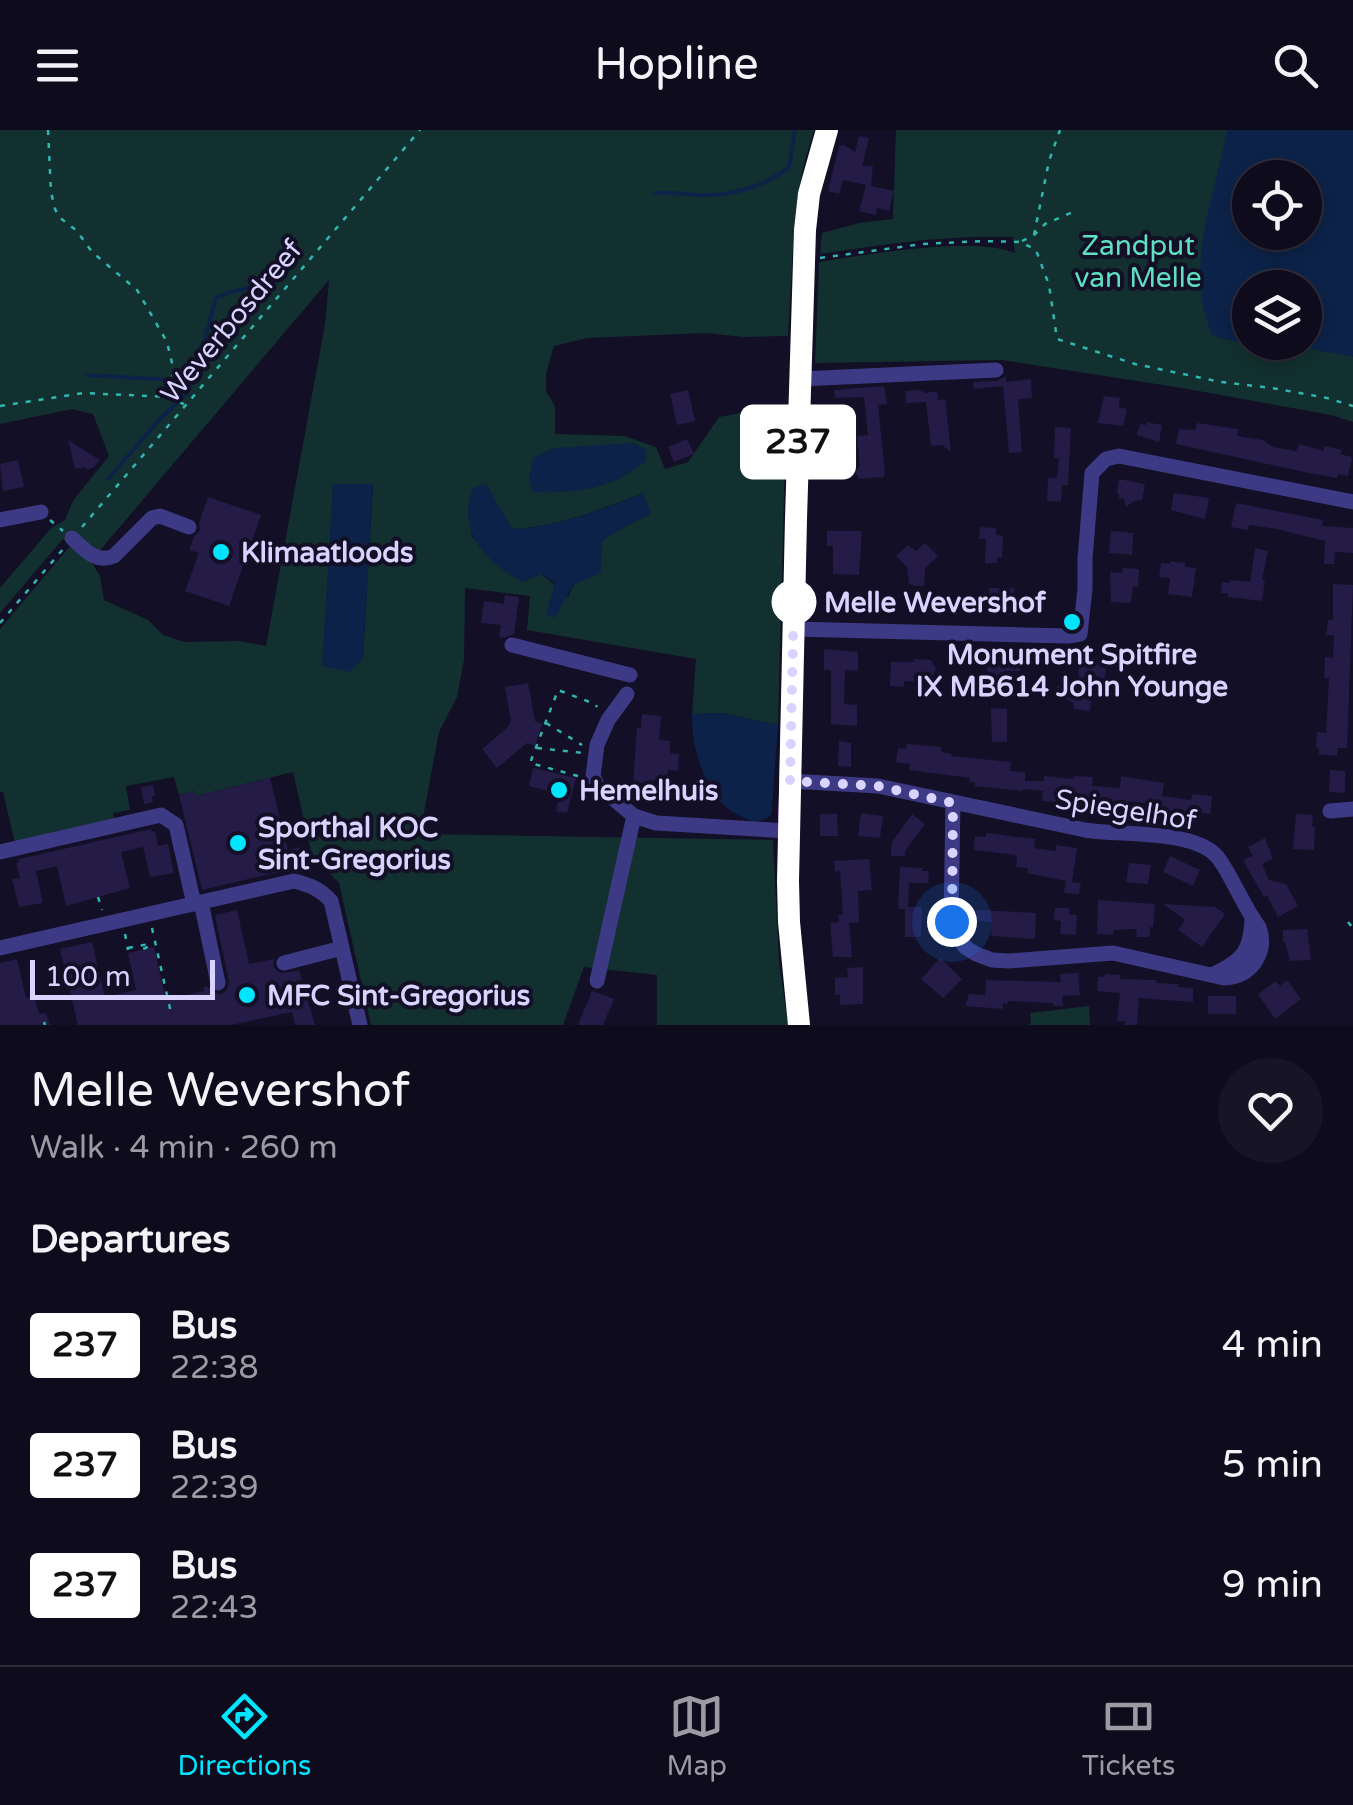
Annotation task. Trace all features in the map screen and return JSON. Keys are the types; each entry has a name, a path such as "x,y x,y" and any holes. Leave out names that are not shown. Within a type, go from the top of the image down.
{"main road":[{"path":"799,1025 789,922 788,831 800,379 809,194 827,130"}],"street":[{"path":"800,379 996,370"},
{"path":"794,629 1080,634 1092,473 1106,459 1119,456 1353,502"},
{"path":"0,520 42,512"},
{"path":"72,538 93,556 107,559 152,518 160,516 189,527"},
{"path":"512,645 630,675"},
{"path":"627,694 608,720 597,745 597,785 634,816 671,826 788,831"},
{"name":"Spiegelhof","path":"790,781 878,786 1085,830 1182,837 1202,844 1218,856 1252,918 1245,952 1236,962 1212,974 1112,952 1009,961 976,954 965,948 952,922 953,803"},
{"path":"1330,811 1353,809"},
{"path":"0,852 160,816 169,818 176,825 218,983"},
{"path":"597,981 634,816"},
{"path":"0,948 294,880 323,892 331,901 360,1025"},
{"path":"284,963 342,948"}],"path":[{"path":"48,130 55,209 92,252 137,290 167,342 173,374 171,397"},
{"name":"Weverbosdreef","path":"0,623 420,130"},
{"path":"1034,235 1049,160 1060,130"},
{"path":"804,260 922,244 1021,242 1045,224 1073,212"},
{"path":"1021,242 1036,250 1049,285 1057,338 1136,364 1353,406"},
{"path":"0,406 84,393 171,397 186,405"},
{"path":"42,512 72,538"},
{"path":"594,780 530,763 558,690 595,704 608,720"},
{"path":"546,723 596,753"},
{"path":"536,748 596,753"},
{"path":"151,922 171,1013"},
{"path":"1348,922 1353,928"},
{"path":"124,928 128,949 149,944 141,950"}],"green space":[{"path":"0,130 814,130 794,228 788,336 706,333 587,338 554,346 546,374 546,391 555,406 555,434 624,436 656,447 665,469 688,462 719,417 746,412 786,420 778,725 722,713 692,714 696,659 527,630 530,596 465,588 464,660 457,697 439,732 420,834 773,840 779,962 788,1025 657,1025 657,975 584,967 563,1025 371,1025 339,883 312,855 293,772 196,796 194,791 179,795 174,777 126,786 130,810 113,813 114,820 15,843 0,792 0,629 71,545 63,539 0,613 0,588 51,528 65,520 74,499 109,456 93,414 72,409 0,424","holes":["329,280 325,324 266,646 239,641 184,642 163,635 148,620 104,600 100,576 91,561","486,484 511,529 562,521 643,493 651,514 618,529 601,542 568,597 535,570 472,537 470,522","333,485 373,485 363,658"]},
{"name":"Zandput van Melle","path":"896,130 1353,130 1353,422 1182,388 1002,360 815,363 819,262 947,246 997,248 1015,253 1013,237 964,237 820,254 822,233 893,219"},
{"path":"1089,1006 1090,1025 1028,1025 1030,1013"}],"water":[{"path":"1227,130 1353,130 1353,357 1322,351 1322,270 1232,270 1232,341 1213,336 1200,285 1209,207"},
{"path":"634,443 646,450 646,461 620,478 579,490 533,492 529,479 533,458 554,448"},
{"path":"333,484 373,484 363,658 350,672 322,666"},
{"path":"486,484 512,529 563,521 643,493 651,514 602,541 601,573 573,585 555,618 546,614 555,583 541,574 523,582 497,565 478,544 469,519 469,504 472,488"},
{"path":"722,713 778,725 771,815 761,820 749,820 724,806 702,770 692,714"}],"building":[{"path":"859,136 869,138 862,166 873,166 871,186 894,191 889,211 877,208 876,215 859,211 866,185 843,180 839,194 828,191 839,146 855,152"},
{"path":"1006,376 1006,382 1031,379 1032,398 1018,399 1022,452 1009,453 1003,386 974,389 973,382 997,381"},
{"path":"884,386 887,404 878,405 885,474 859,479 855,472 860,466 857,436 868,435 864,397 835,398 834,390"},
{"path":"688,390 695,421 677,425 670,394"},
{"path":"905,391 937,391 938,400 945,399 951,452 942,445 931,446 926,402 906,403"},
{"path":"1104,396 1120,398 1119,407 1127,409 1123,426 1098,423"},
{"path":"1197,423 1238,429 1237,436 1263,440 1273,447 1296,451 1299,444 1324,451 1324,446 1342,450 1340,454 1352,457 1348,476 1309,473 1176,444 1179,429 1195,430"},
{"path":"1140,424 1162,425 1159,442 1137,435"},
{"path":"1055,427 1071,428 1068,485 1062,485 1061,502 1047,501 1048,478 1057,478"},
{"path":"687,439 694,454 674,462 668,447"},
{"path":"68,440 100,460 87,470 75,469"},
{"path":"18,460 24,487 3,491 0,464"},
{"path":"1119,479 1145,484 1142,500 1126,507 1117,494"},
{"path":"1174,493 1209,498 1205,519 1171,510"},
{"name":"Klimaatloods","path":"208,497 261,515 229,606 185,591 199,553 189,550 200,530"},
{"path":"1236,503 1323,520 1322,526 1353,528 1353,553 1335,552 1334,564 1324,564 1325,541 1277,529 1231,527"},
{"path":"980,527 996,528 996,535 1003,536 1002,558 997,557 997,563 985,563 986,539 979,539"},
{"path":"827,531 862,531 859,575 833,574 833,546 827,546"},
{"path":"1111,531 1133,533 1132,555 1109,553"},
{"path":"925,543 938,556 925,568 924,586 915,586 909,584 907,567 896,556 908,545 916,551"},
{"path":"1255,548 1268,551 1262,601 1221,593 1222,582 1250,582"},
{"path":"1170,561 1196,568 1192,597 1168,594 1170,578 1159,577 1161,563"},
{"path":"1123,568 1139,569 1138,587 1133,587 1131,603 1111,602 1110,572 1122,573"},
{"path":"1333,584 1353,585 1347,748 1338,748 1337,756 1319,754 1316,747 1317,732 1326,733 1329,678 1324,678 1325,657 1333,658 1334,635 1326,635 1328,620 1333,620"},
{"path":"989,588 1014,588 1014,615 988,615"},
{"path":"505,595 519,597 514,634 504,638 499,637 501,625 481,623 484,601 504,604"},
{"path":"824,649 858,652 858,671 845,670 844,704 857,705 857,726 831,724 831,670 824,670"},
{"path":"987,657 1020,657 1020,671 1004,671 1004,689 987,689"},
{"path":"931,660 936,669 931,678 924,678 924,682 904,681 904,687 890,686 891,662"},
{"path":"1079,661 1106,663 1108,696 1092,694 1090,711 1074,709 1074,703 1054,693 1058,685 1077,694"},
{"path":"528,683 535,721 542,724 535,746 527,743 497,768 482,749 511,721 505,687"},
{"path":"991,708 1007,709 1007,742 992,742"},
{"path":"642,714 661,716 659,740 670,741 670,753 679,754 678,771 668,770 667,782 649,780 648,786 633,785 637,727 641,728"},
{"path":"839,741 851,743 851,767 838,766"},
{"path":"907,744 941,747 941,752 951,756 1011,762 1010,771 1025,772 1025,781 1044,781 1044,776 1093,777 1092,786 1120,788 1121,776 1164,783 1162,796 1191,800 1192,794 1212,796 1210,814 1197,812 1196,817 1155,813 1156,805 1126,801 1101,800 1100,807 1042,801 1043,791 975,786 970,778 909,770 910,764 896,762 898,748 906,749"},
{"name":"Hemelhuis","path":"533,768 576,778 567,813 556,811 560,794 529,786"},
{"path":"1330,770 1345,771 1345,793 1329,792"},
{"name":"Sporthal KOC Sint-Gregorius","path":"270,778 288,850 300,847 304,866 202,890 179,795 195,791 196,796"},
{"path":"153,785 153,802 144,804 141,787"},
{"path":"861,813 883,816 880,838 858,836"},
{"path":"820,814 837,814 838,836 820,836"},
{"path":"912,814 925,824 905,856 891,856 892,842"},
{"path":"1296,814 1313,815 1314,850 1293,849"},
{"path":"151,829 158,846 168,844 174,873 150,877 143,847 121,852 130,888 66,906 57,866 36,871 43,903 19,907 12,879 20,878 16,863 19,859"},
{"path":"986,833 1035,839 1034,848 1077,848 1072,882 1081,883 1079,894 1064,893 1066,881 1016,867 1017,855 974,850 975,836 986,837"},
{"path":"1265,838 1273,859 1262,864 1269,880 1286,884 1298,906 1278,917 1243,860 1253,856 1248,847"},
{"path":"1170,856 1200,870 1193,886 1163,872"},
{"path":"869,859 872,890 858,891 859,922 849,923 852,957 833,957 830,923 839,922 838,915 843,915 840,871 835,872 834,861"},
{"path":"1129,863 1151,865 1148,884 1126,882"},
{"path":"900,867 929,871 928,883 909,883 908,907 922,907 921,937 905,937 905,909 898,909"},
{"path":"1098,900 1155,904 1150,935 1137,937 1136,929 1113,930 1113,935 1097,934"},
{"path":"1163,904 1215,907 1225,914 1202,947 1178,930 1185,920"},
{"path":"1055,908 1069,908 1069,915 1077,915 1076,935 1060,934 1061,921 1054,920"},
{"path":"237,910 249,964 274,959 273,967 280,973 299,971 315,1025 295,1025 292,1012 231,1025 78,1025 60,949 92,942 105,997 136,990 128,953 154,947 166,1000 204,991 207,986 221,994 229,982 215,915"},
{"path":"977,910 1036,913 1035,939 991,936 992,922 976,921"},
{"path":"1307,929 1311,960 1290,961 1283,930"},
{"path":"940,958 962,979 943,998 921,979"},
{"path":"17,959 26,998 34,996 39,1014 46,1013 50,1025 0,1025 0,963"},
{"path":"863,967 863,1004 840,1005 840,995 835,995 835,978 848,977 847,968"},
{"path":"1078,973 1080,995 1062,996 1063,1006 1008,1001 1003,1003 1003,1009 965,1006 969,994 985,995 986,980 1061,982 1060,974"},
{"path":"1105,974 1193,988 1193,1002 1139,998 1137,1025 1125,1025 1125,1021 1117,1021 1120,993 1097,991 1098,977"},
{"path":"1287,980 1301,999 1275,1019 1258,994 1276,981 1280,986"},
{"path":"592,991 614,999 603,1025 578,1025"},
{"path":"1208,996 1236,996 1236,1014 1208,1014"}],"waterway":[{"path":"655,193 720,194 769,180 789,167 795,130"},
{"path":"108,479 186,394 216,298 273,283"},
{"path":"87,375 192,381"}],"bus line":[{"name":"237","path":"799,1025 788,881 798,449 805,230 809,194 827,130"}],"place":[{"name":"Klimaatloods","path":"221,552"},
{"name":"Melle Wevershof","path":"794,602"},
{"name":"Monument Spitfire IX MB614 John Younge","path":"1072,622"},
{"name":"Hemelhuis","path":"559,790"},
{"name":"Sporthal KOC Sint-Gregorius","path":"238,843"},
{"name":"MFC Sint-Gregorius","path":"247,995"}],"route":[{"path":"794,602 794,592 790,781 878,786 953,803 952,922"}]}
